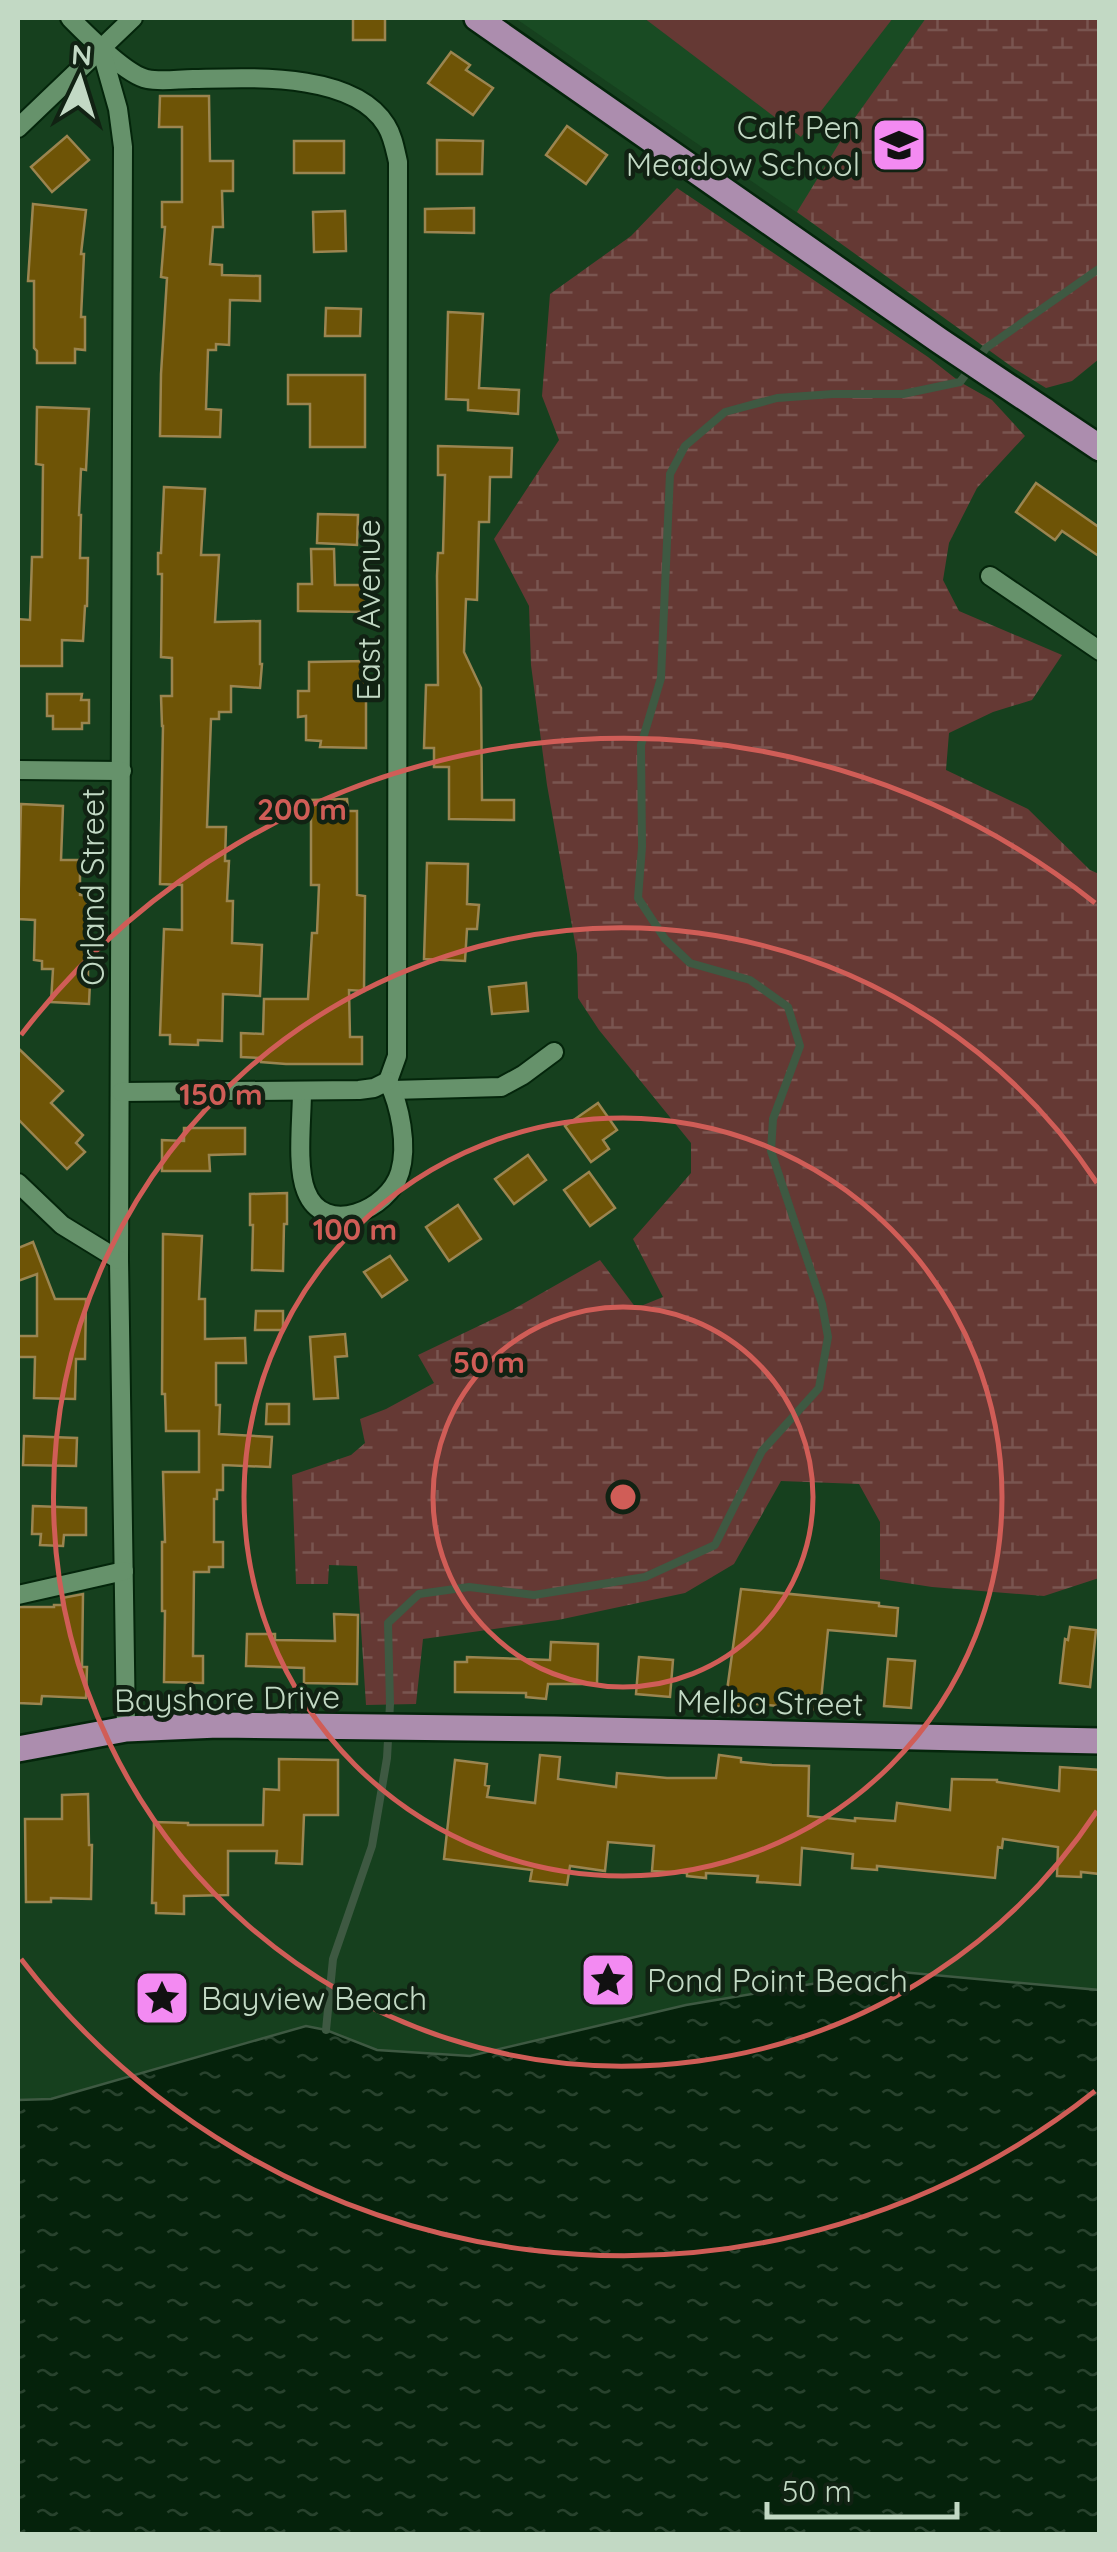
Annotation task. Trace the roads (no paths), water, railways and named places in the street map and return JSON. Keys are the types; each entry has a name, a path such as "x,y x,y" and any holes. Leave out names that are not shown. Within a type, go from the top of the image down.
{"main road":[{"path":"477,18 1100,448"},
{"name":"Bayshore Drive","path":"18,1749 126,1729 429,1728"},
{"name":"Melba Street","path":"429,1728 1100,1741"}],"street":[{"path":"70,18 100,49"},
{"path":"18,128 134,18"},
{"name":"East Avenue","path":"100,49 145,79 261,78 330,88 376,112 392,138 398,162 398,1056 390,1086"},
{"name":"Orland Street","path":"100,49 113,84 123,147 119,1260 126,1729"},
{"path":"990,576 1100,651"},
{"path":"18,770 122,772"},
{"path":"121,1092 501,1087 554,1052"},
{"path":"302,1091 304,1186 312,1204 324,1214 339,1216 358,1213 377,1203 400,1175 401,1123 390,1086"},
{"path":"18,1183 62,1226 119,1260"},
{"path":"18,1595 124,1571"}],"water":[{"path":"890,1971 1099,1990 1099,2534 18,2534 18,2100 51,2099 306,2026 377,2050 470,2056 686,2005"}],"waterway":[{"path":"326,2030 333,1959 372,1846 387,1758 388,1623 419,1594 469,1587 534,1595 645,1577 715,1545 762,1451 819,1388 828,1337 822,1304 771,1151 773,1119 800,1046 788,1007 750,980 690,963 665,939 638,898 641,745 661,678 670,474 685,446 725,412 777,398 903,394 960,382 986,348 1100,268"}],"place":[{"name":"Calf Pen Meadow School","path":"899,145"},
{"name":"Pond Point Beach","path":"608,1980"},
{"name":"Bayview Beach","path":"162,1998"}]}
